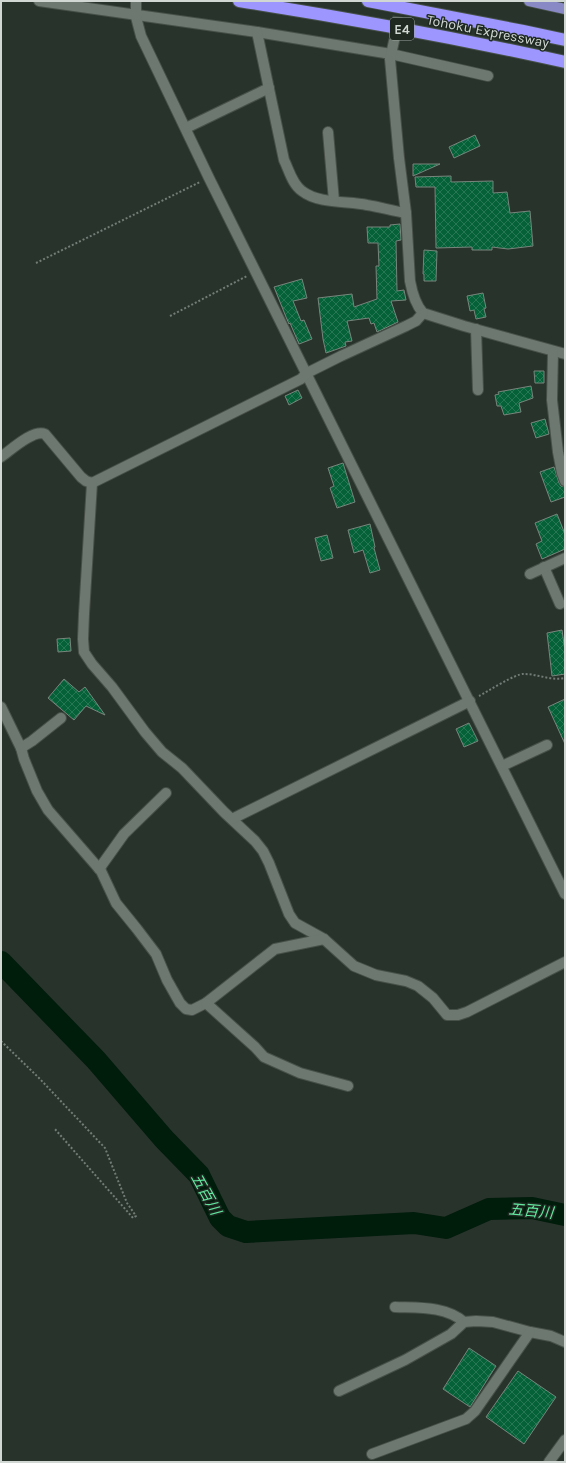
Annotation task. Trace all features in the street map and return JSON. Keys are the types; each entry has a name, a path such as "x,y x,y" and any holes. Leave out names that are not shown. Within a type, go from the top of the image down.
{"highway":[{"name":"Tohoku Expressway","path":"239,1 387,26 565,62"},
{"name":"Tohoku Expressway","path":"368,1 565,40"}],"main road":[{"path":"529,1 565,8"}],"street":[{"path":"39,1 257,32 391,54 488,76"},
{"path":"136,1 136,14 141,36 209,178 565,894"},
{"path":"257,32 284,160 295,183 302,192 308,195 334,201 367,205 406,214"},
{"path":"394,41 390,59 399,158 406,214 410,281 414,299 423,313 476,330 565,354"},
{"path":"186,128 269,88"},
{"path":"328,132 334,201"},
{"path":"92,483 301,379 307,373 416,321 423,313"},
{"path":"476,330 478,390"},
{"path":"553,352 552,400 560,432 562,473 565,481"},
{"path":"1,457 26,439 41,433 45,434 80,477 92,483"},
{"path":"92,483 83,639 84,652 162,752 182,768 255,841 263,851 289,914 295,923 324,939 345,959 361,970 376,975 406,981 418,986 433,998 447,1015 451,1016 467,1012 565,962"},
{"path":"530,574 565,558"},
{"path":"544,567 560,604"},
{"path":"232,819 470,701"},
{"path":"1,707 21,748 37,791 48,810 99,869 116,903 156,954 167,980 180,1003 186,1009 192,1010 206,1003 275,949 324,939"},
{"path":"21,748 62,718"},
{"path":"502,766 547,745"},
{"path":"99,869 124,834 166,793"},
{"path":"206,1003 255,1047 264,1058 300,1073 348,1086"},
{"path":"395,1307 441,1310 458,1316 464,1322"},
{"path":"339,1390 405,1360 451,1334 464,1322 493,1322 551,1336 565,1342"},
{"path":"372,1454 466,1419 475,1410 530,1332"},
{"path":"550,1462 565,1440"}],"path":[{"path":"36,263 209,178"},
{"path":"170,316 257,272"},
{"path":"470,701 522,673 560,679 565,678"},
{"path":"1,1041 40,1079 105,1148 127,1203 136,1216 133,1218 54,1128"}],"building":[{"path":"475,135 480,146 454,158 449,147"},
{"path":"413,164 440,164 413,176"},
{"path":"451,176 451,182 493,181 493,193 507,192 510,213 530,211 533,246 508,249 492,247 492,250 472,250 472,247 436,248 435,187 416,187 415,177"},
{"path":"400,224 401,240 396,241 397,291 404,290 406,300 391,301 398,322 377,332 374,323 371,324 369,318 347,321 352,341 345,342 346,346 326,353 318,298 352,294 354,307 377,299 376,266 379,266 378,243 368,243 367,227 390,227 390,225"},
{"path":"424,250 437,251 436,281 424,281"},
{"path":"302,279 307,298 293,301 301,321 304,320 312,339 299,344 274,287"},
{"path":"483,293 486,317 476,319 474,310 470,311 467,296"},
{"path":"534,371 544,371 544,383 535,383"},
{"path":"531,386 533,398 519,403 521,412 504,415 501,406 497,406 495,395 499,394 498,392"},
{"path":"298,390 302,398 289,405 285,396"},
{"path":"545,419 549,434 536,438 531,423"},
{"path":"343,463 355,502 337,508 330,488 334,486 328,468"},
{"path":"554,467 559,483 561,486 565,487 565,497 551,502 540,472"},
{"path":"557,514 565,534 565,549 542,559 536,544 542,541 535,523"},
{"path":"370,524 380,570 370,573 363,550 354,553 348,530"},
{"path":"327,535 333,558 321,561 315,538"},
{"path":"562,630 565,651 565,674 552,676 547,633"},
{"path":"70,638 71,651 58,652 57,639"},
{"path":"64,679 79,692 85,687 105,715 86,706 74,720 48,698"},
{"path":"565,699 565,744 548,707"},
{"path":"469,723 478,741 464,747 456,729"},
{"path":"469,1348 496,1366 470,1407 443,1389"},
{"path":"518,1371 556,1397 524,1444 486,1417"}],"waterway":[{"name":"五百川","path":"1,962 96,1060 164,1139 199,1175 220,1218 228,1226 246,1232 414,1223 446,1228 489,1209 532,1208 565,1215"}],"tunnel":[{"path":"394,41 400,1"}]}
